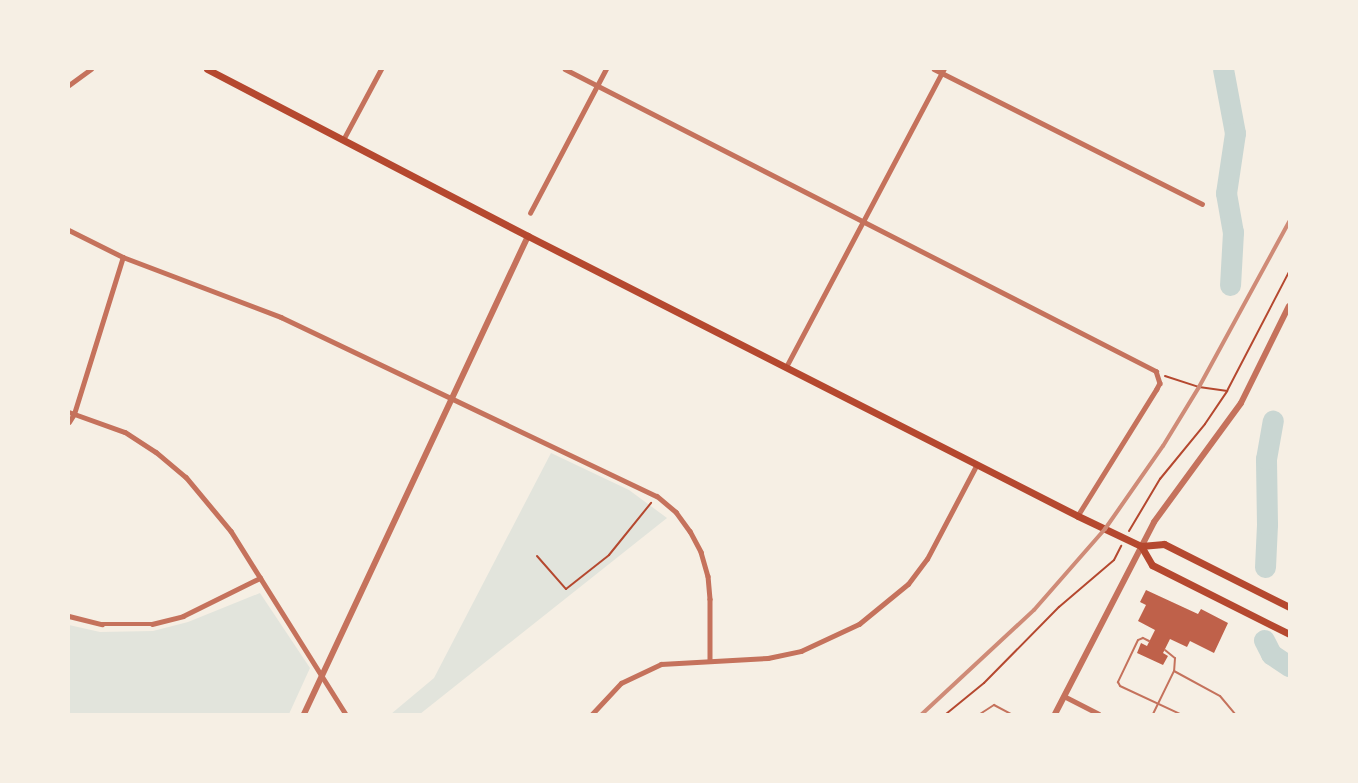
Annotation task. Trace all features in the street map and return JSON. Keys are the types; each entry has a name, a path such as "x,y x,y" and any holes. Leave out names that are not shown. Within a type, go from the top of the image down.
{"main road":[{"path":"207,69 528,236 1078,516 1141,546 1164,544 1289,607"},
{"path":"1141,546 1152,565 1289,633"}],"street":[{"path":"69,86 91,69"},
{"path":"343,140 381,69"},
{"path":"565,69 1151,367 1160,377 1157,389 1078,516"},
{"path":"530,213 606,69"},
{"path":"934,69 943,71 1202,204"},
{"path":"786,367 943,71"},
{"path":"69,230 123,257 263,309 657,496 676,512 690,531 701,552 708,576 710,599 710,660"},
{"path":"304,714 528,236"},
{"path":"69,422 123,257"},
{"path":"1055,714 1141,546 1168,500 1241,403 1289,306"},
{"path":"72,413 124,432 156,452 186,477 231,531 323,674 346,714"},
{"path":"592,714 621,682 640,671 661,664 768,658 801,651 859,624 908,584 927,559 977,464"},
{"path":"69,616 102,624 152,624 183,615 260,578"},
{"path":"1064,696 1099,714"}],"lane":[{"path":"1149,641 1143,638 1138,640 1118,681 1120,686 1180,714"},
{"path":"1153,714 1174,671 1175,658 1165,650"},
{"path":"1174,671 1220,696 1235,714"},
{"path":"980,714 994,705 1011,714"}],"path":[{"path":"946,714 984,683 1059,607 1114,560 1160,479 1205,424 1227,391 1289,272"},
{"path":"1160,377 1168,375 1199,387 1227,391"},
{"path":"537,556 566,589 609,555 657,496"}],"shaded area":[{"path":"551,453 629,490 667,518 420,714 391,714 434,678"},
{"path":"260,593 310,668 289,714 69,714 69,625 100,632 153,631 188,622"}],"building":[{"path":"1146,590 1198,614 1201,609 1228,623 1214,653 1190,641 1187,647 1170,639 1163,653 1168,656 1163,665 1137,653 1141,643 1147,646 1155,630 1138,621 1146,605 1140,602"}],"waterway":[{"path":"1223,69 1235,133 1226,193 1233,232 1230,285"},
{"path":"1265,567 1266,459 1273,421"},
{"path":"1264,640 1271,654 1289,666"}],"railway":[{"path":"922,714 1034,610 1105,529 1163,446 1199,387 1289,222"}]}
